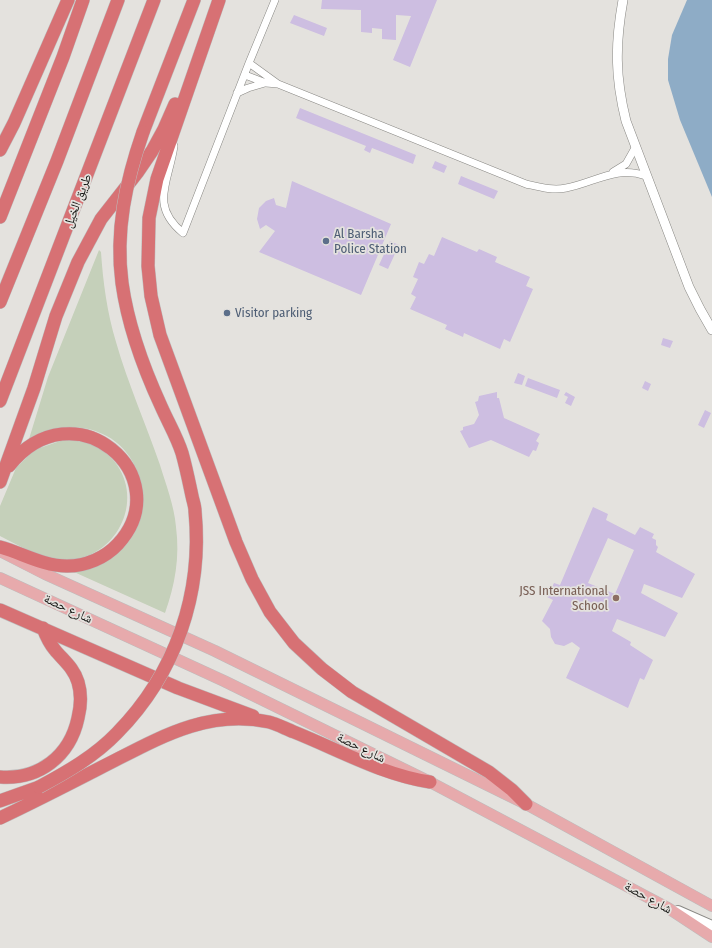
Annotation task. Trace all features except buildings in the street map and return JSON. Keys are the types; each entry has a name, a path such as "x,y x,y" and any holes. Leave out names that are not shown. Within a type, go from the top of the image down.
{"highway":[{"path":"0,150 14,123 68,0"},
{"path":"0,217 63,57 83,0"},
{"path":"0,302 57,161 118,0"},
{"name":"طريق الخيل","path":"0,401 154,0"},
{"path":"0,801 39,787 65,774 99,749 116,734 140,706 164,669 178,639 192,594 195,567 195,509 178,441 146,372 135,338 126,303 120,266 121,229 129,177 143,132 194,0"},
{"path":"219,0 157,179 150,213 148,251 151,296 160,335 238,548 260,595 282,628 294,643 322,669 352,692 489,772 512,790 526,804"},
{"path":"1,479 34,388 56,316 78,262 101,219 152,151 164,129 186,79 199,58"},
{"path":"0,547 34,559 57,565 76,565 93,561 110,552 123,538 135,513 136,495 132,477 124,461 115,451 104,443 84,436 66,434 47,437 27,448 9,466 1,479"},
{"path":"0,610 178,688 270,722 384,770 407,778 430,782"},
{"path":"0,776 11,778 29,774 43,768 64,751 76,731 81,705 78,681 72,669 54,649 40,627"},
{"path":"0,818 172,732 209,721 227,719 270,722"}],"main road":[{"name":"شارع حصة","path":"0,551 45,574 215,651 526,804 712,906"},
{"name":"شارع حصة","path":"0,578 224,681 430,782 668,908 712,937"},
{"path":"668,908 712,926"}],"street":[{"path":"174,131 173,152 164,191 164,205 169,219 183,233 275,0"},
{"path":"623,0 619,22 617,70 620,95 626,121 689,287 712,330"},
{"path":"249,63 278,84"},
{"path":"245,75 266,82 278,84 526,184 540,188 564,189 611,174 629,172 646,176"},
{"path":"237,94 266,82"},
{"path":"611,174 626,164 635,148"}],"green space":[{"path":"99,250 101,252 104,286 108,308 116,342 160,465 174,511 177,538 177,560 172,592 165,613 74,572 92,568 107,561 121,551 139,524 142,508 142,491 138,473 130,457 119,445 107,436 92,430 61,428 44,432 29,439 48,377"},
{"path":"66,439 90,443 106,453 114,461 124,478 127,496 125,513 118,530 107,543 93,554 75,559 56,559 27,550 0,536 0,506 16,468 34,450"}],"water":[{"path":"687,0 712,0 712,197 680,120 668,80 668,59 672,35"}],"place":[{"name":"Al Barsha Police Station","path":"326,241"},
{"name":"Visitor parking","path":"227,313"},
{"name":"JSS International School","path":"616,598"}]}
